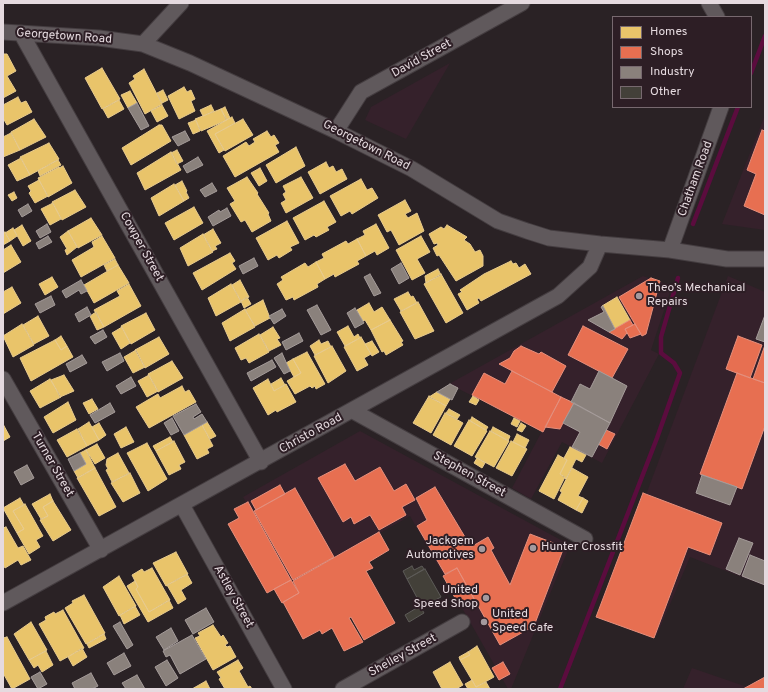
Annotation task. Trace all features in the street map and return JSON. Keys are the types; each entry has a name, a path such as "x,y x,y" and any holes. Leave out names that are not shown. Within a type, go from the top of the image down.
{"street":[{"path":"143,44 181,3"},
{"name":"David Street","path":"336,131 361,92 522,3"},
{"path":"709,3 716,16"},
{"name":"Georgetown Road","path":"3,32 99,38 143,44 190,63 336,131 412,169 498,221 549,238 670,250 727,259 765,270"},
{"name":"Cowper Street","path":"22,33 261,462"},
{"name":"Chatham Road","path":"670,250 721,108"},
{"name":"Christo Road","path":"3,603 182,506 558,296 590,267 600,244"},
{"name":"Georgetown Road","path":"727,259 765,259"},
{"name":"Turner Street","path":"3,379 101,550"},
{"name":"Stephen Street","path":"353,411 585,538"},
{"name":"Astley Street","path":"182,506 284,689"},
{"name":"Shelley Street","path":"343,689 462,622"}],"shaded area":[{"path":"450,63 406,139 365,120 371,107"},
{"path":"765,115 765,230 722,224"},
{"path":"643,276 672,286 651,350 659,354 602,463 562,442 531,499 512,488 542,431 449,384"},
{"path":"728,276 765,292 765,586 690,557 657,635 602,612"},
{"path":"360,431 570,545 511,689 508,689 410,516 292,583 243,497"},
{"path":"692,668 753,689 683,689"}],"building: Homes":[{"path":"3,54 7,54 16,71 7,76 16,91 3,98"},
{"path":"102,68 120,99 102,109 85,78"},
{"path":"144,69 162,104 145,114 129,83 135,79 133,76"},
{"path":"184,87 187,92 191,90 195,99 191,101 195,111 179,119 168,96"},
{"path":"163,90 168,100 162,103 157,93"},
{"path":"130,91 137,103 128,108 121,95"},
{"path":"18,97 21,103 26,101 32,112 7,125 3,118 3,105"},
{"path":"119,100 124,109 108,118 103,109"},
{"path":"162,105 168,116 157,122 151,111"},
{"path":"211,105 214,111 203,116 200,110"},
{"path":"225,107 230,118 226,120 221,109"},
{"path":"221,109 227,120 201,131 195,119"},
{"path":"232,117 235,123 215,134 224,150 219,153 207,131"},
{"path":"34,119 46,137 20,150 11,132"},
{"path":"243,119 253,135 225,151 215,134"},
{"path":"196,120 200,131 193,134 188,123"},
{"path":"159,125 162,125 171,141 131,165 122,148"},
{"path":"267,131 271,137 274,135 279,143 275,145 279,152 235,177 223,156 246,142 249,146 255,142 253,139"},
{"path":"11,133 20,150 3,157 3,137"},
{"path":"49,143 59,159 30,175 20,157"},
{"path":"296,147 305,166 276,183 266,165"},
{"path":"177,150 183,161 177,164 171,153"},
{"path":"171,152 181,170 145,190 137,173"},
{"path":"21,158 30,175 17,181 8,165"},
{"path":"58,160 61,165 40,176 38,171"},
{"path":"326,162 329,168 333,166 336,172 342,169 347,179 320,194 308,172"},
{"path":"63,166 72,183 48,197 38,178"},
{"path":"260,168 267,181 259,186 251,173"},
{"path":"247,177 269,213 268,214 271,221 252,232 245,220 241,222 230,204 235,201 227,188"},
{"path":"301,177 313,198 286,213 281,203 286,200 283,194 286,192 283,186"},
{"path":"361,179 367,190 372,188 378,198 352,214 350,211 341,216 330,196"},
{"path":"39,180 48,196 35,203 29,193 31,191 28,186"},
{"path":"182,181 189,198 184,201 175,185"},
{"path":"174,184 184,201 159,216 151,198"},
{"path":"75,190 86,207 62,220 52,202"},
{"path":"14,192 17,198 12,201 8,195"},
{"path":"405,200 411,211 405,214 408,218 417,213 424,231 399,245 391,230 387,232 378,215"},
{"path":"324,201 336,222 327,227 329,230 316,237 314,235 305,240 293,218"},
{"path":"53,203 61,219 50,225 41,209"},
{"path":"194,207 203,223 174,240 165,223"},
{"path":"91,218 102,235 78,248 68,231"},
{"path":"287,221 299,243 290,247 292,250 279,258 277,255 268,260 256,238"},
{"path":"376,224 389,248 377,255 375,251 366,256 357,239 365,235 363,231"},
{"path":"22,225 31,241 23,246 14,230"},
{"path":"447,225 467,237 464,240 470,244 475,252 480,250 483,256 483,266 456,281 439,255 437,256 433,248 438,245 437,243 434,244 429,234 441,227 444,229"},
{"path":"13,228 17,236 10,241 5,233"},
{"path":"213,229 221,243 215,246 217,249 212,251 203,235"},
{"path":"68,231 77,247 67,255 65,250 67,249 60,237"},
{"path":"5,232 10,241 3,245 3,233"},
{"path":"203,234 213,252 188,266 180,248"},
{"path":"102,236 115,258 81,277 72,260 94,247 92,242"},
{"path":"421,236 430,252 417,259 425,273 412,280 396,250"},
{"path":"357,239 366,256 357,261 359,264 335,277 334,274 325,279 316,262 324,258 322,254 346,241 348,244"},
{"path":"11,245 21,262 3,273 3,250"},
{"path":"230,253 235,261 232,263 236,269 202,290 193,273"},
{"path":"115,259 118,265 107,271 104,265"},
{"path":"511,261 513,264 516,263 519,268 525,264 531,274 481,301 479,298 477,299 479,303 467,310 458,294 462,292 460,290 484,274"},
{"path":"316,262 325,279 317,284 318,287 294,300 293,297 286,300 277,284 283,280 281,277 305,263 308,267"},
{"path":"118,265 129,283 94,303 84,285"},
{"path":"438,269 441,275 426,283 425,276"},
{"path":"441,274 463,313 446,323 424,284"},
{"path":"52,277 58,287 45,295 39,284"},
{"path":"240,280 249,297 241,301 232,285"},
{"path":"129,284 141,306 104,327 94,310 120,296 117,291"},
{"path":"231,284 241,302 216,316 208,298"},
{"path":"12,287 21,303 3,314 3,292"},
{"path":"408,292 411,297 413,296 417,303 401,311 394,299"},
{"path":"247,297 251,304 244,308 241,301"},
{"path":"617,297 630,320 615,329 602,306"},
{"path":"263,300 270,318 255,326 245,310"},
{"path":"418,302 434,331 415,339 400,312"},
{"path":"369,303 374,312 382,307 390,320 371,330 365,320 363,321 357,310"},
{"path":"245,309 255,327 230,341 222,323"},
{"path":"96,312 104,327 97,330 90,316"},
{"path":"146,313 155,330 131,344 121,326"},
{"path":"38,316 49,336 34,344 23,325"},
{"path":"390,320 403,341 401,342 403,345 386,355 384,351 382,352 371,330"},
{"path":"22,324 34,345 13,357 3,336"},
{"path":"348,326 354,337 358,334 360,338 345,346 337,332"},
{"path":"122,327 130,343 121,349 112,333"},
{"path":"273,327 280,338 277,339 281,345 269,351 260,335"},
{"path":"259,334 269,352 249,363 246,358 241,360 235,348"},
{"path":"61,336 67,346 61,350 55,340"},
{"path":"159,337 169,354 145,368 135,350"},
{"path":"361,337 371,354 364,358 368,365 357,371 344,347"},
{"path":"55,340 61,350 67,346 73,357 31,381 20,358"},
{"path":"319,340 321,344 328,341 331,347 315,355 310,346"},
{"path":"372,341 379,352 372,356 365,344"},
{"path":"332,346 346,371 328,383 314,356"},
{"path":"136,350 145,367 133,373 124,357"},
{"path":"307,352 325,384 316,389 315,386 312,388 310,386 295,394 287,381 301,373 293,359"},
{"path":"293,359 301,373 294,377 286,363"},
{"path":"172,361 183,378 158,392 148,374"},
{"path":"64,375 74,391 60,397 51,380"},
{"path":"149,375 158,391 147,397 138,381"},
{"path":"281,378 285,385 274,391 271,384"},
{"path":"50,379 61,397 40,408 30,391"},
{"path":"268,379 274,391 286,384 296,402 268,415 253,388"},
{"path":"182,386 185,392 189,390 196,402 149,428 136,407 158,394 160,398"},
{"path":"437,392 450,399 446,406 429,397"},
{"path":"429,396 446,406 431,433 413,423"},
{"path":"473,396 479,400 476,405 469,402"},
{"path":"92,399 98,409 89,414 83,403"},
{"path":"68,402 76,420 53,433 44,417"},
{"path":"449,409 460,415 457,419 446,413"},
{"path":"445,413 463,423 451,445 433,435"},
{"path":"472,417 488,427 486,430 470,421"},
{"path":"514,418 520,421 517,427 511,424"},
{"path":"469,420 487,431 472,456 454,446"},
{"path":"89,422 99,440 87,446 78,429"},
{"path":"207,422 216,436 210,439 202,425"},
{"path":"99,423 106,435 99,440 92,427"},
{"path":"521,423 526,426 522,432 517,430"},
{"path":"3,424 10,437 3,441"},
{"path":"202,425 213,446 207,449 209,453 197,459 184,435"},
{"path":"126,427 134,442 121,448 114,434"},
{"path":"493,427 510,436 508,441 491,431"},
{"path":"77,429 87,446 67,457 57,440"},
{"path":"490,431 509,441 494,467 475,457"},
{"path":"517,434 529,440 525,448 513,442"},
{"path":"170,437 173,442 156,451 153,446"},
{"path":"174,441 185,462 179,465 181,469 169,475 156,451"},
{"path":"511,441 527,449 512,476 496,468"},
{"path":"147,443 167,479 148,491 127,453"},
{"path":"97,444 105,458 95,464 86,450"},
{"path":"570,447 586,455 582,462 576,459 566,479 560,474 567,460 564,458"},
{"path":"86,450 95,468 78,478 74,471 86,464 80,453"},
{"path":"118,453 129,473 112,482 106,470 108,469 106,465 107,459"},
{"path":"558,455 567,460 560,474 565,477 554,499 539,491"},
{"path":"477,458 485,463 482,468 474,463"},
{"path":"95,468 116,507 99,516 77,478"},
{"path":"572,468 588,477 578,496 583,498 576,510 558,500 562,492 560,491"},
{"path":"130,473 140,493 123,502 111,483"},
{"path":"50,494 53,501 43,507 48,516 41,519 32,504"},
{"path":"20,498 24,505 13,511 24,529 17,533 3,508"},
{"path":"583,498 588,501 582,513 576,510"},
{"path":"53,501 71,530 53,541 40,520 48,516 43,507"},
{"path":"25,504 43,536 36,540 40,547 29,554 17,533 24,529 13,511"},
{"path":"6,527 18,548 23,546 31,560 21,565 18,560 5,568 3,564 3,528"},
{"path":"176,552 188,574 166,586 153,563"},
{"path":"152,568 170,600 149,612 136,589 138,587 132,575 142,569 144,572"},
{"path":"187,574 192,583 181,590 186,599 178,604 167,585"},
{"path":"119,576 136,606 119,616 103,587"},
{"path":"135,581 138,587 136,589 149,612 169,600 173,608 148,622 127,586"},
{"path":"84,595 105,633 86,644 65,608 73,603 72,601"},
{"path":"135,606 140,615 124,624 120,615"},
{"path":"63,610 84,648 60,661 39,624 46,620 45,617 54,612 55,614"},
{"path":"31,622 47,650 29,660 14,634"},
{"path":"213,625 221,637 223,635 228,643 225,645 227,647 230,646 236,657 213,670 195,638 200,636 198,633"},
{"path":"104,634 106,639 89,648 87,644"},
{"path":"7,637 30,679 12,689 3,673 3,638"},
{"path":"477,646 494,677 476,687 460,660 470,655 468,652"},
{"path":"82,648 87,657 73,666 68,657"},
{"path":"46,651 53,665 42,672 38,665 34,668 29,660"},
{"path":"468,652 470,655 460,660 459,657"},
{"path":"238,660 243,668 239,671 248,687 250,686 252,689 225,689 219,679 221,678 217,672"},
{"path":"450,662 463,685 456,689 442,689 433,672"},
{"path":"472,680 476,687 486,682 490,689 468,689 465,684"},
{"path":"206,681 210,689 192,689"}],"building: Shops":[{"path":"762,130 765,131 765,215 744,206 756,174 747,170"},
{"path":"651,278 660,281 646,334 642,336 619,297"},
{"path":"630,320 633,325 625,329 627,333 622,339 609,332"},
{"path":"635,324 641,334 630,338 625,329"},
{"path":"583,326 628,349 612,378 568,355"},
{"path":"738,336 762,345 750,378 726,369"},
{"path":"765,345 765,383 753,379"},
{"path":"521,346 539,354 541,352 566,366 552,392 499,364 510,358 514,351"},
{"path":"512,371 561,397 543,432 472,395 484,373 505,384"},
{"path":"737,373 765,383 765,426 742,489 700,474"},
{"path":"561,397 574,403 560,429 545,427"},
{"path":"606,430 615,434 607,449 598,444"},
{"path":"345,464 355,481 380,467 394,491 406,484 415,500 402,507 406,515 379,530 370,515 354,524 351,517 343,522 318,478"},
{"path":"280,485 285,494 256,510 251,501"},
{"path":"435,487 471,547 488,537 494,548 491,550 510,585 530,534 564,547 534,626 500,645 457,568 445,574 417,526 427,520 416,498"},
{"path":"295,488 334,557 293,580 254,511"},
{"path":"643,493 722,523 710,555 688,547 654,638 596,617"},
{"path":"248,502 291,580 267,593 228,524 239,518 234,509"},
{"path":"379,532 389,550 369,562 373,568 366,571 395,623 364,640 351,617 349,618 363,642 344,651 332,628 322,634 320,630 303,639 283,602 299,593 293,581"},
{"path":"457,568 474,599 460,607 443,576"},
{"path":"291,580 299,593 282,603 274,589"},
{"path":"503,662 510,674 499,680 492,668"},
{"path":"765,677 765,689 743,689"}],"building: Industry":[{"path":"137,103 149,126 141,130 128,108"},
{"path":"185,131 190,140 178,146 172,137"},
{"path":"198,157 203,165 187,173 183,166"},
{"path":"212,183 217,191 205,197 200,190"},
{"path":"28,204 32,211 22,217 18,210"},
{"path":"227,208 231,216 213,226 208,217 219,210 220,212"},
{"path":"47,224 51,232 40,238 36,231"},
{"path":"48,236 52,242 39,249 36,243"},
{"path":"254,258 258,266 243,274 239,266"},
{"path":"401,263 409,278 399,284 391,269"},
{"path":"370,274 381,293 374,296 364,277"},
{"path":"81,280 87,291 81,294 79,290 66,298 62,291"},
{"path":"51,296 55,305 40,313 35,304"},
{"path":"317,305 331,330 321,335 307,310"},
{"path":"603,306 615,329 609,332 588,320 604,312 601,307"},
{"path":"87,307 91,315 79,322 75,314"},
{"path":"355,308 364,323 355,328 347,313"},
{"path":"282,309 286,316 274,324 269,316"},
{"path":"765,315 765,342 756,339"},
{"path":"103,330 107,337 95,344 90,337"},
{"path":"299,333 303,341 286,350 282,342"},
{"path":"120,353 124,361 107,371 102,362"},
{"path":"282,353 290,371 284,374 274,358"},
{"path":"82,355 87,363 70,372 66,364"},
{"path":"272,360 276,367 251,381 247,373"},
{"path":"599,371 627,386 610,423 571,402 580,384 590,389"},
{"path":"131,377 136,386 121,394 116,386"},
{"path":"450,384 458,388 452,400 437,392"},
{"path":"110,403 115,412 95,423 90,415"},
{"path":"574,403 610,423 592,457 572,447 580,432 563,423"},
{"path":"196,404 201,412 193,417 194,419 202,414 207,422 184,435 173,416"},
{"path":"172,418 179,431 171,435 164,423"},
{"path":"80,453 86,464 74,471 68,459"},
{"path":"27,465 34,478 21,485 14,472"},
{"path":"702,475 737,487 730,505 696,493"},
{"path":"739,538 753,543 740,575 726,569"},
{"path":"750,555 765,561 765,585 742,576"},
{"path":"206,608 214,622 193,634 185,620"},
{"path":"120,622 133,645 127,649 113,626"},
{"path":"171,628 178,641 164,650 156,637"},
{"path":"192,635 206,659 180,674 170,655 166,657 163,651"},
{"path":"124,653 131,666 114,675 107,663"},
{"path":"167,660 178,678 166,686 155,667"},
{"path":"40,672 47,684 38,689 31,677"},
{"path":"91,673 98,686 92,689 75,689 72,683"},
{"path":"137,675 145,689 126,689 122,683"}],"building: Other":[{"path":"412,566 414,570 422,566 424,569 407,579 403,571"},
{"path":"425,569 441,597 422,607 407,579"},
{"path":"420,606 424,613 409,622 405,615"}],"waterway":[{"path":"752,70 765,36"},
{"path":"693,224 738,108"},
{"path":"560,689 657,438 680,373 674,363 661,353 661,337 678,278"}],"place":[{"name":"Theo’s Mechanical Repairs","path":"639,296"},
{"name":"Hunter Crossfit","path":"533,548"},
{"name":"Jackgem Automotives","path":"482,549"},
{"name":"United Speed Shop","path":"486,598"},
{"name":"United Speed Cafe","path":"484,622"}]}
